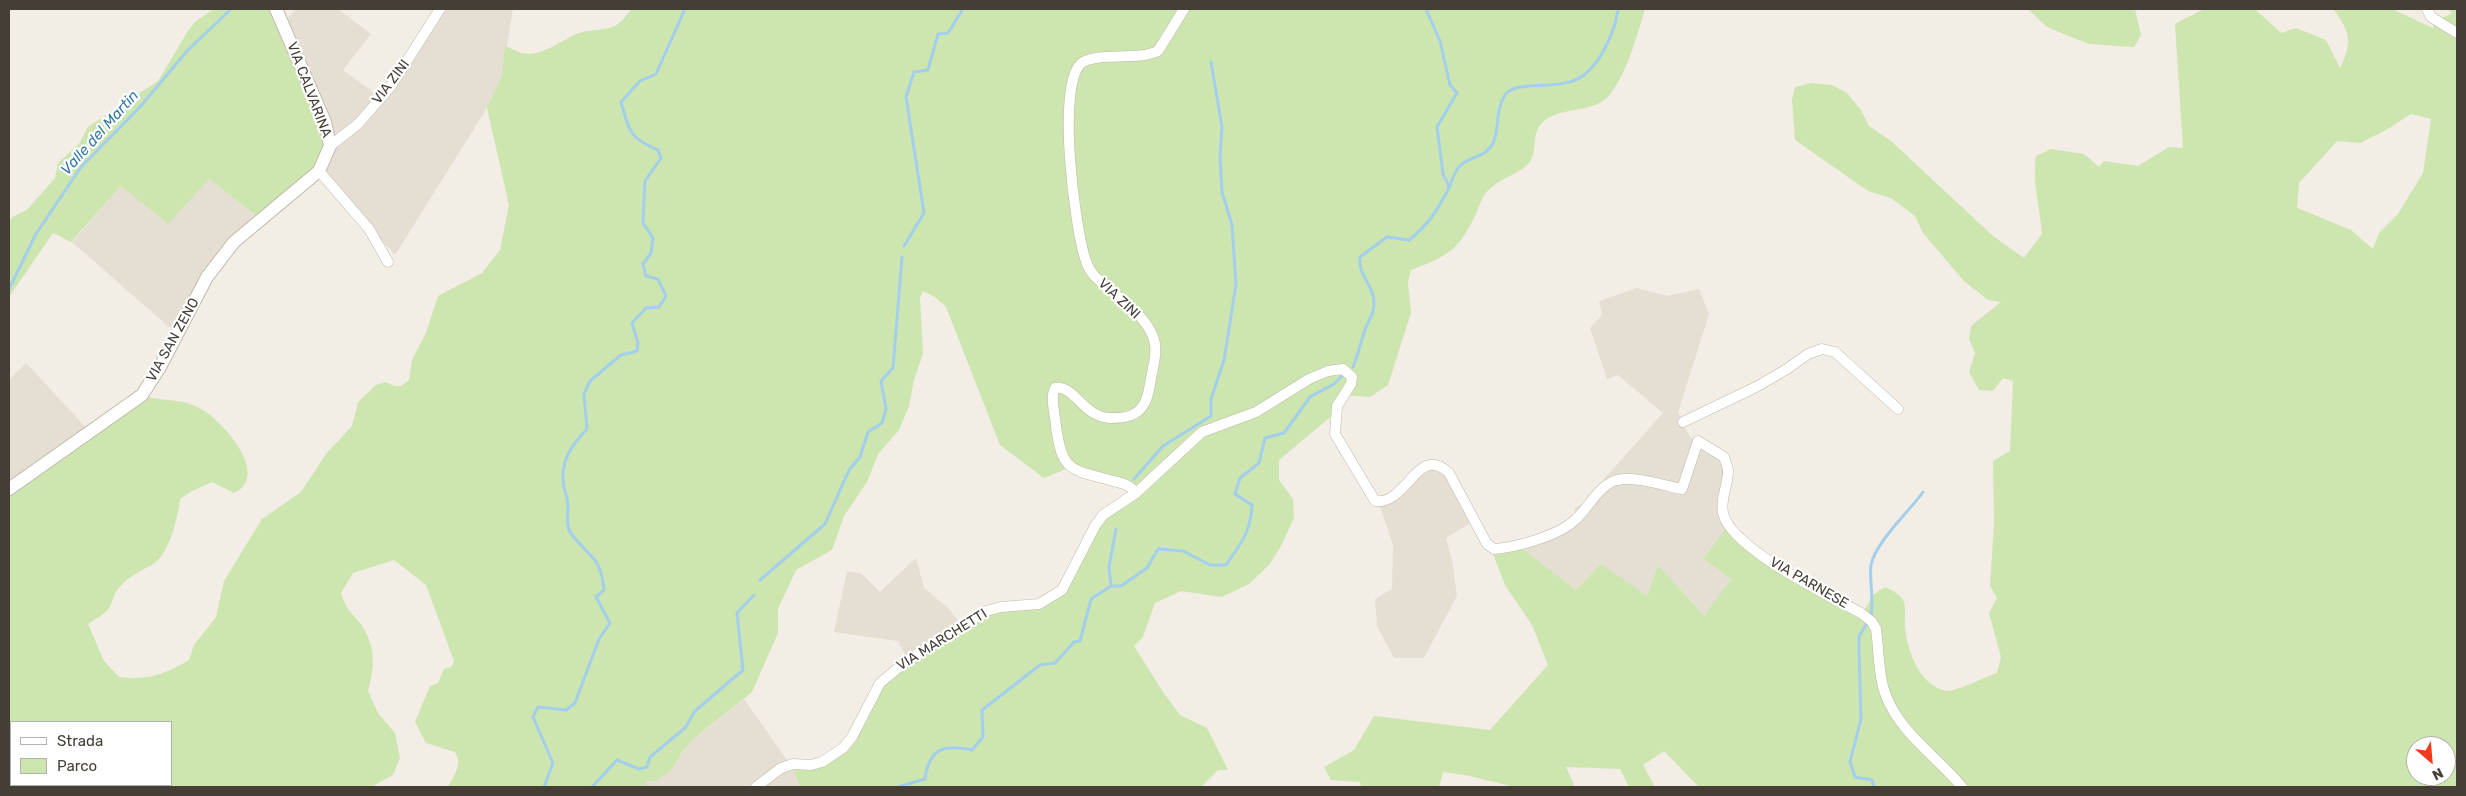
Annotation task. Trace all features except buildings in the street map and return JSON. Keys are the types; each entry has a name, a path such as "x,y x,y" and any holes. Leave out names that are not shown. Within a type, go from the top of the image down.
{"street":[{"name":"VIA CALVARINA","path":"276,9 325,122 330,146 319,171"},
{"name":"VIA ZINI","path":"330,146 358,124 391,86 440,9"},
{"name":"VIA ZINI","path":"1136,493 1131,486 1078,471 1069,466 1062,456 1059,447 1053,397 1055,388 1061,387 1069,390 1084,407 1097,416 1122,418 1135,414 1146,402 1155,350 1155,344 1146,325 1137,314 1096,278 1086,261 1069,156 1070,94 1076,70 1082,62 1091,59 1142,56 1158,51 1184,9"},
{"path":"2427,9 2431,17 2457,33"},
{"path":"319,171 370,229 388,262"},
{"name":"VIA SAN ZENO","path":"9,489 142,395 160,367 207,278 234,242 319,171"},
{"path":"1683,422 1756,387 1808,354 1822,349 1835,352 1898,409"},
{"name":"VIA PARNESE","path":"1221,424 1256,412 1309,379 1328,371 1343,369 1352,377 1351,384 1336,406 1336,434 1375,501 1384,502 1392,499 1425,466 1434,463 1449,473 1487,544 1494,549 1515,545 1561,530 1575,521 1606,486 1614,480 1625,479 1682,489 1698,442 1724,457 1728,471 1723,494 1723,514 1739,538 1778,567 1861,613 1872,622 1876,628 1884,691 1891,708 1905,729 1962,787"},
{"name":"VIA MARCHETTI","path":"756,787 781,768 793,764 811,765 822,762 843,748 852,737 880,683 909,659 986,611 1001,606 1039,604 1062,590 1095,526 1103,515 1136,493 1202,432 1221,424"}],"shaded area":[{"path":"296,9 338,9 371,34 343,70 377,95 439,9 513,9 502,75 487,108 395,255 319,171 283,23"},
{"path":"209,179 262,220 234,242 177,334 72,242 121,186"},
{"path":"1637,288 1667,296 1699,289 1709,314 1678,412 1690,437 1717,452 1725,461 1725,529 1703,559 1731,579 1704,617 1658,565 1647,596 1576,590 1519,546 1573,523 1575,508 1595,496 1605,486 1604,479 1663,413 1618,375 1607,379 1590,328 1602,315 1599,301"},
{"path":"26,363 90,432 16,485 9,477 9,380"},
{"path":"1428,465 1452,480 1472,522 1446,538 1452,560 1457,596 1424,658 1394,658 1377,626 1375,599 1392,589 1393,545 1379,504"},
{"path":"916,558 924,588 950,610 963,628 908,661 898,641 834,632 847,571 862,574 880,592"},
{"path":"744,699 792,767 800,787 648,787 646,781 673,768 682,752 693,739"}],"green space":[{"path":"213,9 276,9 330,146 319,171 262,220 209,179 168,224 121,186 71,242 53,233 9,297 9,224 12,217 27,210 55,178 58,163 79,144 88,127 158,81 188,31 195,22"},
{"path":"631,9 1645,9 1623,73 1611,93 1596,105 1556,114 1540,125 1530,162 1521,170 1496,184 1486,193 1469,228 1450,251 1434,261 1411,270 1408,282 1411,313 1388,385 1370,397 1343,395 1334,414 1279,460 1279,480 1293,499 1294,518 1280,548 1269,565 1249,584 1222,597 1181,591 1155,603 1143,637 1134,646 1180,715 1207,728 1228,770 1218,770 1201,787 800,787 792,767 837,755 885,680 984,614 1053,600 1097,524 1136,491 1066,469 1044,478 1000,445 946,307 935,297 923,291 920,298 923,354 914,380 909,406 899,430 878,454 867,482 844,516 832,550 796,570 778,609 778,633 752,692 693,739 682,752 673,768 656,781 646,781 648,787 448,787 458,766 455,752 426,743 415,722 430,686 438,683 444,669 451,667 454,661 426,585 394,560 353,573 341,593 347,607 360,623 369,639 373,664 368,691 378,713 395,733 400,758 393,775 371,787 9,787 9,489 142,395 190,404 207,413 218,422 229,433 245,460 248,473 245,485 234,493 212,482 180,499 175,525 164,553 153,564 126,580 115,593 107,610 88,624 104,661 119,677 137,678 164,673 189,660 194,645 216,617 224,581 262,519 301,492 326,454 352,426 358,402 376,385 386,382 398,386 403,385 409,380 412,360 426,333 438,296 482,273 500,250 509,205 487,108 502,75 505,46 525,54 540,52 579,33 606,29 615,26"},
{"path":"2028,9 2135,9 2141,35 2134,47 2089,44 2047,27"},
{"path":"2204,9 2256,10 2281,33 2296,28 2326,40 2340,68 2347,51 2348,37 2343,24 2333,9 2392,9 2433,28 2433,23 2452,13 2447,9 2457,9 2457,787 1699,787 1664,751 1643,765 1655,787 1629,787 1620,769 1566,767 1575,787 1515,787 1465,775 1443,772 1439,787 1361,787 1360,782 1331,780 1324,767 1354,750 1374,716 1490,730 1548,665 1532,625 1505,585 1491,549 1519,546 1576,590 1601,564 1647,596 1658,565 1704,616 1731,579 1703,559 1725,529 1861,615 1874,594 1885,587 1893,591 1904,603 1906,637 1912,658 1924,677 1940,689 1950,691 1997,673 2001,657 1989,613 1997,598 1990,586 1994,524 1993,461 2010,451 2013,381 2003,378 1993,391 1979,390 1969,372 1975,353 1969,339 1971,326 2001,302 1988,300 1964,281 1923,233 1915,216 1891,198 1868,191 1795,140 1792,100 1795,87 1811,83 1832,85 1847,93 1861,110 1869,126 1891,141 1993,236 2024,258 2042,234 2036,186 2036,156 2051,149 2084,154 2099,167 2104,161 2138,166 2169,147 2183,148 2175,24","holes":["2411,114 2431,119 2423,173 2398,214 2379,233 2373,249 2351,230 2297,208 2299,183 2337,141 2360,143 2386,130"]}],"waterway":[{"name":"Valle del Martin","path":"9,289 36,234 81,167 140,107 187,51 231,9"},
{"path":"544,787 553,763 533,717 538,707 566,710 575,703 599,639 610,623 596,597 604,590 597,563 568,528 568,503 564,487 563,470 571,448 587,429 584,394 590,381 621,355 637,351 638,343 632,323 646,308 659,307 666,296 658,279 646,276 643,264 651,253 653,238 643,223 645,181 661,158 658,150 635,137 626,120 621,102 640,81 656,74 685,9"},
{"path":"904,246 924,213 906,97 914,72 928,70 938,34 948,33 963,9"},
{"path":"1426,9 1440,41 1450,85 1457,93 1437,127 1443,174 1449,186"},
{"path":"1353,367 1374,306 1371,289 1361,269 1360,257 1387,237 1409,240 1427,223 1444,198 1457,169 1468,160 1486,152 1490,148 1495,137 1502,101 1511,90 1519,87 1564,83 1584,75 1606,47 1619,9"},
{"path":"1134,479 1163,446 1211,416 1211,399 1224,360 1236,285 1232,225 1222,192 1220,157 1222,127 1211,62"},
{"path":"760,580 825,524 849,470 860,457 868,432 882,423 886,409 881,381 893,368 902,257"},
{"path":"898,787 925,779 930,761 940,751 946,748 972,750 983,737 982,710 1040,665 1055,663 1074,642 1080,641 1091,599 1111,586 1121,586 1147,568 1158,549 1183,551 1210,565 1226,565 1244,537 1250,523 1252,505 1235,494 1240,478 1259,463 1265,438 1284,433 1310,397 1334,384 1342,376"},
{"path":"1871,615 1871,565 1874,556 1879,546 1923,492"},
{"path":"1111,586 1109,567 1116,529"},
{"path":"592,787 617,760 639,769 647,767 650,757 685,728 695,711 743,670 737,613 754,595"},
{"path":"1866,625 1859,636 1861,719 1850,762 1855,777 1872,780 1874,787"}]}
